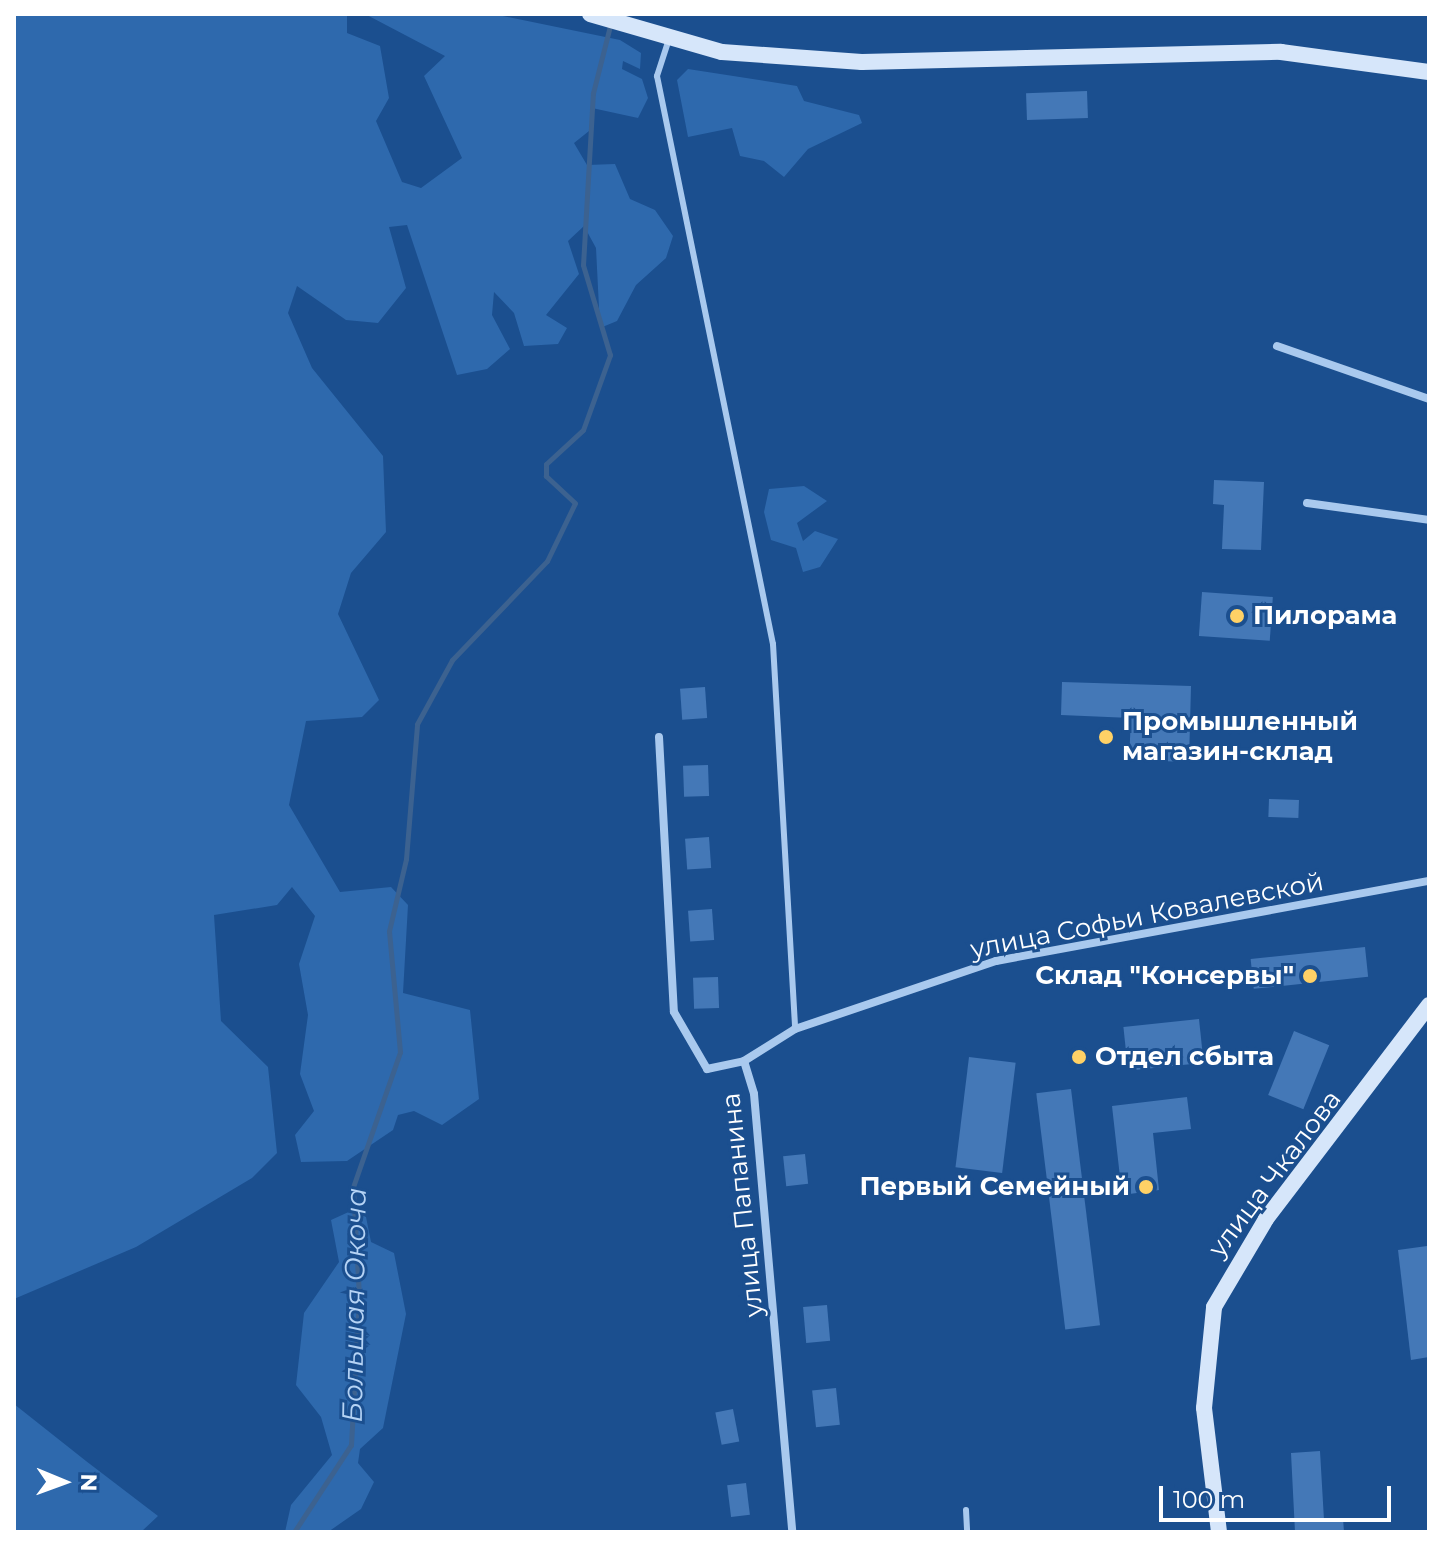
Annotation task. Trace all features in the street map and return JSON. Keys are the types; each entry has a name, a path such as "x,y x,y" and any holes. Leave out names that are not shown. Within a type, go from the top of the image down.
{"main road":[{"path":"593,15 722,52 862,62 1281,52 1429,72"},
{"name":"улица Чкалова","path":"1219,1532 1204,1408 1214,1307 1266,1219 1429,1005"}],"street":[{"path":"1277,346 1429,399"},
{"path":"1307,503 1429,520"},
{"name":"улица Папанина","path":"659,737 674,1012 707,1069 744,1061 782,1375 792,1532"},
{"name":"улица Софьи Ковалевской","path":"744,1061 795,1029 996,961 1429,881"}],"lane":[{"path":"670,38 657,76 773,644 795,1029"},
{"path":"966,1510 967,1532"}],"shaded area":[{"path":"14,14 347,14 347,33 380,46 389,98 376,121 402,182 421,188 462,158 424,76 445,56 365,14 493,14 620,40 641,53 640,69 623,61 622,69 642,79 648,98 638,118 592,108 589,131 574,143 587,165 615,164 630,199 655,210 673,236 666,258 636,285 617,321 600,328 596,248 584,226 568,241 579,274 546,315 567,328 558,344 524,346 514,313 494,292 492,315 510,349 487,369 457,375 407,225 389,227 406,288 378,323 346,320 297,286 288,313 312,368 383,456 386,532 351,573 338,614 379,700 362,717 306,721 289,805 340,892 391,887 408,905 403,993 470,1010 479,1099 442,1125 414,1111 398,1115 393,1130 347,1161 301,1162 295,1135 314,1111 300,1074 308,1015 299,964 315,916 292,887 277,905 214,915 221,1021 268,1067 277,1153 252,1178 136,1247 14,1299"},
{"path":"688,69 797,86 804,101 859,115 862,123 808,149 784,177 764,161 740,156 732,128 688,137 677,80"},
{"path":"804,486 827,501 797,523 803,541 815,531 838,539 820,567 803,572 796,548 771,540 764,512 769,489"},
{"path":"353,1210 366,1217 371,1242 394,1253 406,1314 383,1428 360,1449 358,1463 374,1482 361,1509 328,1532 285,1532 291,1505 332,1455 321,1417 296,1385 304,1313 339,1262 331,1220"},
{"path":"14,1404 158,1516 141,1532 14,1532"}],"building":[{"path":"1087,91 1088,118 1027,120 1026,93"},
{"path":"1214,480 1264,482 1261,550 1222,549 1224,505 1213,504"},
{"name":"Пилорама","path":"1202,592 1273,597 1270,641 1199,636"},
{"path":"1062,682 1191,686 1189,762 1129,760 1131,718 1061,715"},
{"path":"705,687 707,718 682,720 680,689"},
{"path":"708,765 709,796 684,797 683,766"},
{"path":"1269,799 1299,800 1298,818 1268,817"},
{"path":"709,837 711,868 687,870 685,839"},
{"path":"712,909 714,940 690,942 688,911"},
{"path":"1365,947 1368,977 1254,989 1251,959"},
{"path":"718,977 719,1008 694,1009 693,978"},
{"path":"1199,1019 1204,1063 1128,1071 1123,1027"},
{"path":"1294,1031 1329,1045 1303,1109 1268,1095"},
{"path":"969,1057 1016,1063 1002,1173 955,1167"},
{"path":"1071,1089 1100,1325 1065,1329 1036,1093"},
{"path":"1187,1097 1191,1129 1153,1133 1159,1190 1122,1195 1112,1106"},
{"path":"805,1154 808,1184 786,1186 783,1156"},
{"path":"1427,1246 1429,1357 1411,1360 1398,1250"},
{"path":"827,1305 830,1341 806,1343 803,1307"},
{"path":"836,1388 840,1425 816,1427 812,1391"},
{"path":"733,1409 739,1441 722,1445 715,1412"},
{"path":"1320,1451 1324,1520 1343,1518 1344,1532 1295,1532 1291,1453"},
{"path":"746,1483 750,1515 731,1517 727,1485"}],"waterway":[{"name":"Большая Окоча","path":"294,1532 351,1445 359,1296 353,1187 400,1052 389,931 406,859 417,724 452,660 547,561 575,503 546,476 546,464 583,430 610,355 583,265 593,93 611,22"}],"place":[{"name":"Пилорама","path":"1237,616"},
{"name":"Промышленный магазин-склад","path":"1106,737"},
{"name":"Склад \"Консервы\"","path":"1310,976"},
{"name":"Отдел сбыта","path":"1079,1057"},
{"name":"Первый Семейный","path":"1146,1187"}]}
